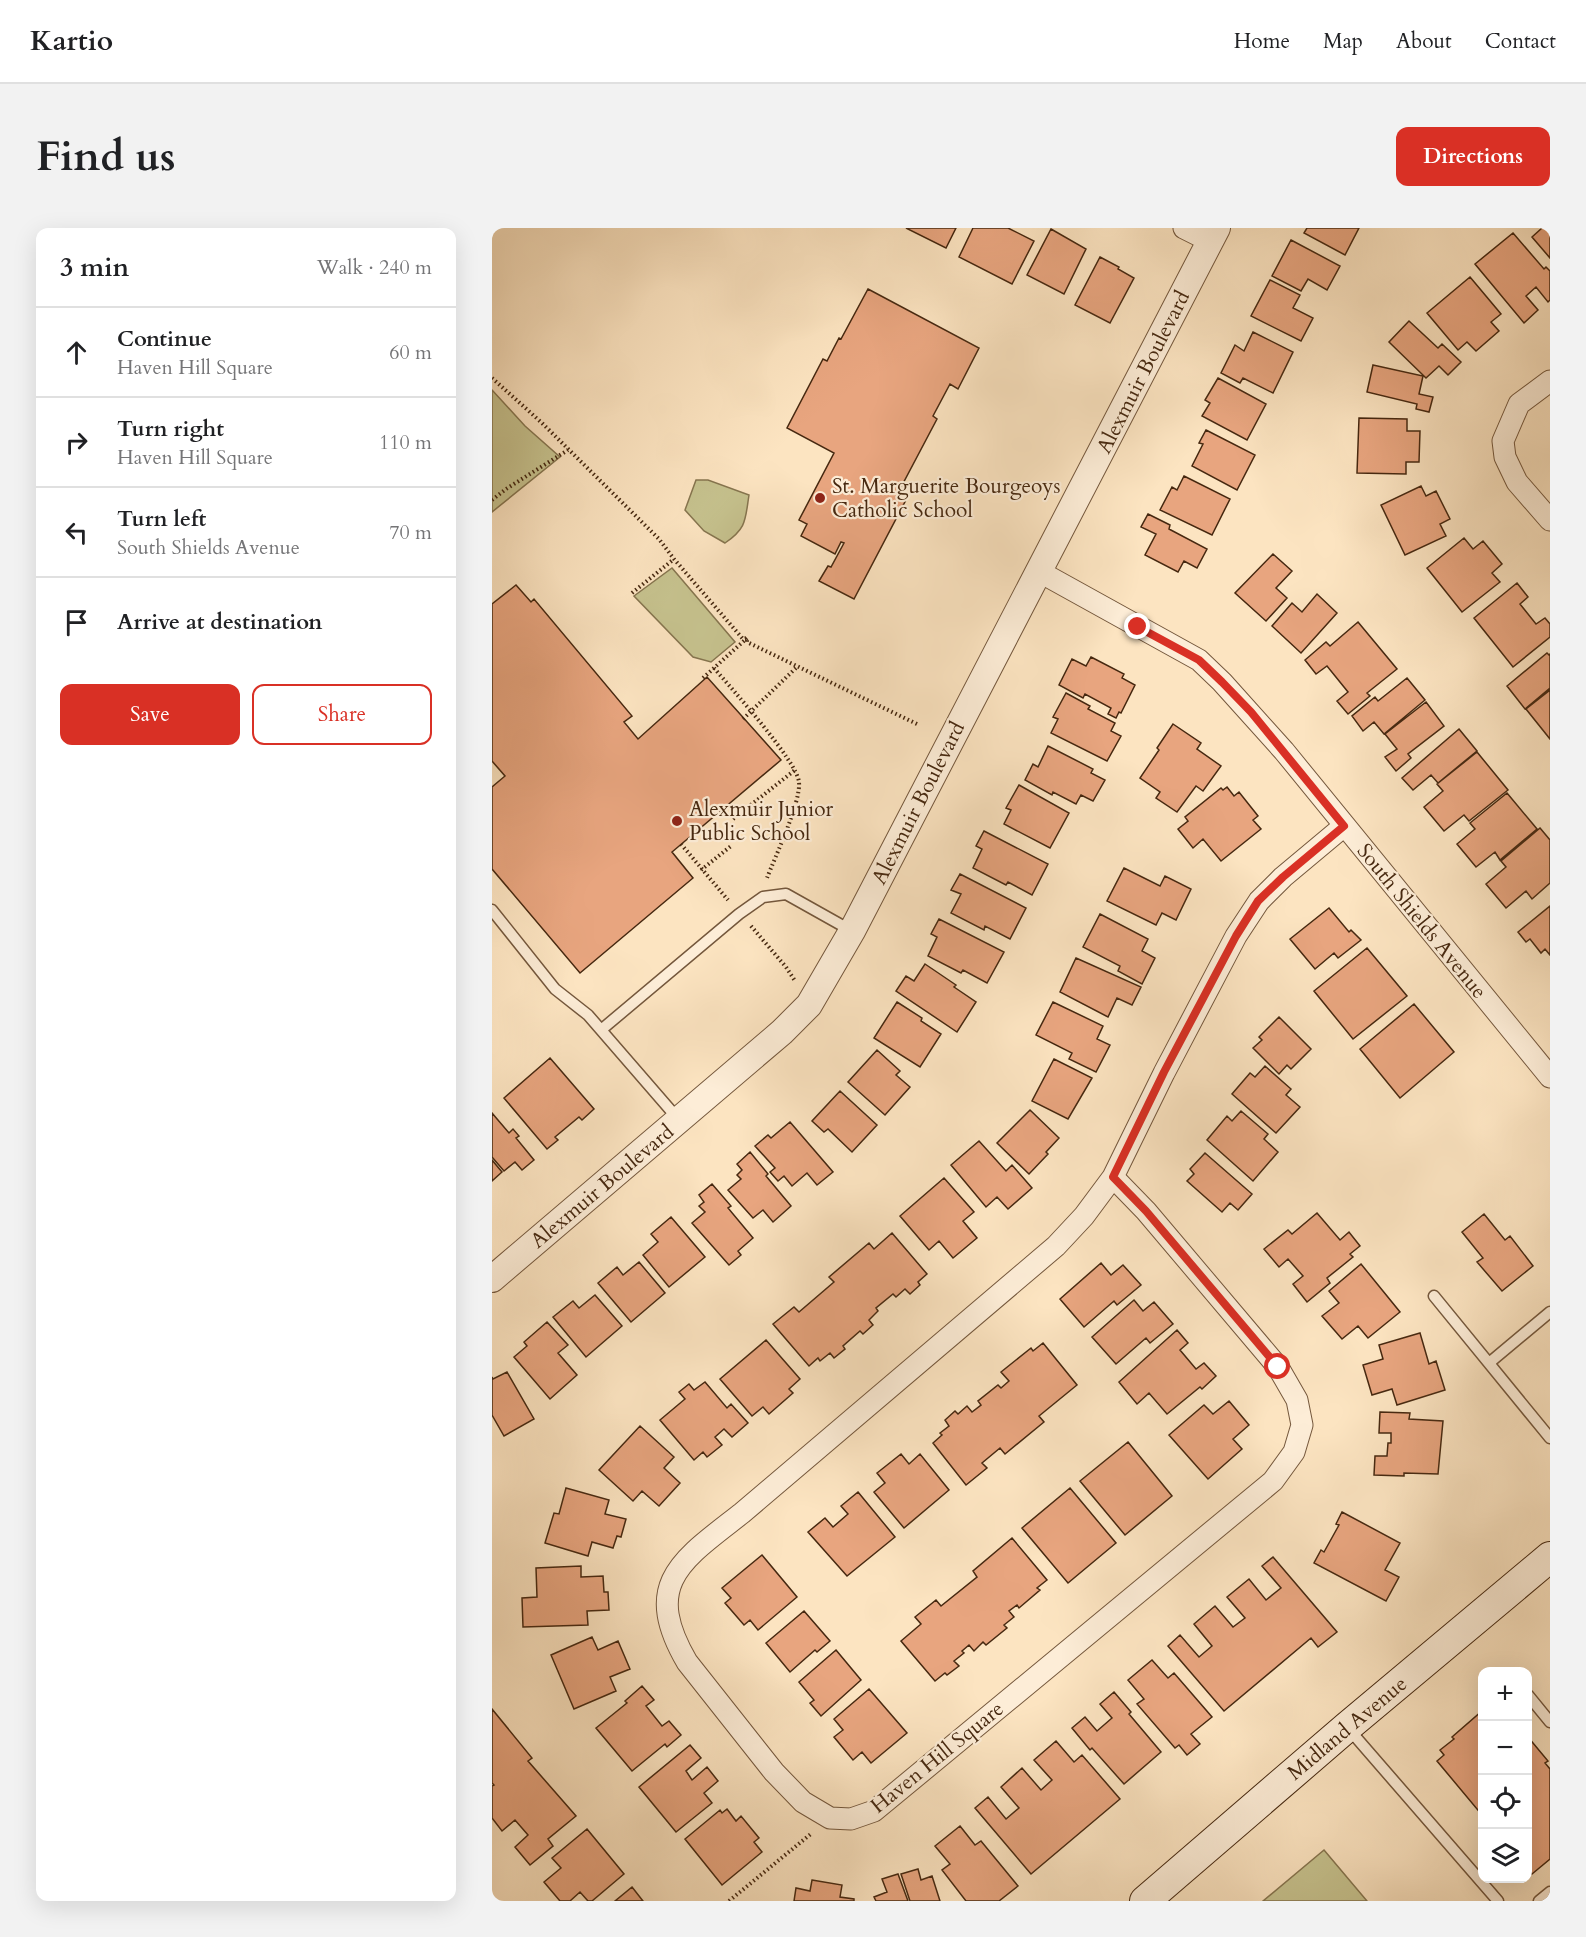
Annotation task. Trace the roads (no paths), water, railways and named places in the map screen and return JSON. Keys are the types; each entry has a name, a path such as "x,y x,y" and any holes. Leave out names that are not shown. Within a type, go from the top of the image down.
{"main road":[{"name":"Midland Avenue","path":"1145,1901 1347,1727 1550,1557"}],"street":[{"path":"1184,228 1214,235"},
{"name":"Alexmuir Boulevard","path":"492,1279 782,1032 809,1005 852,931 1214,235"},
{"path":"1550,381 1519,404 1503,441 1505,458 1517,482 1550,520"},
{"name":"South Shields Avenue","path":"1040,572 1199,660 1251,712 1550,1077"},
{"path":"1113,1177 1164,1072 1236,936 1258,901 1344,826"},
{"name":"Haven Hill Square","path":"1113,1177 1146,1211 1278,1367 1297,1400 1302,1425 1294,1452 1273,1481 874,1811 851,1819 830,1818 803,1802 774,1772 687,1662 668,1623 667,1592 677,1570 695,1550 742,1513 1056,1246 1084,1216 1113,1177"}],"lane":[{"path":"601,1030 739,914 764,897 786,894 852,931"},
{"path":"492,910 555,989 588,1015 680,1120"},
{"path":"1434,1296 1550,1438"},
{"path":"1489,1363 1550,1312"},
{"path":"1532,1701 1550,1722"},
{"path":"1347,1727 1498,1901"},
{"path":"1539,1901 1550,1892"}],"place":[{"name":"St. Marguerite Bourgeoys Catholic School","path":"820,498"},
{"name":"Alexmuir Junior Public School","path":"677,821"}]}
